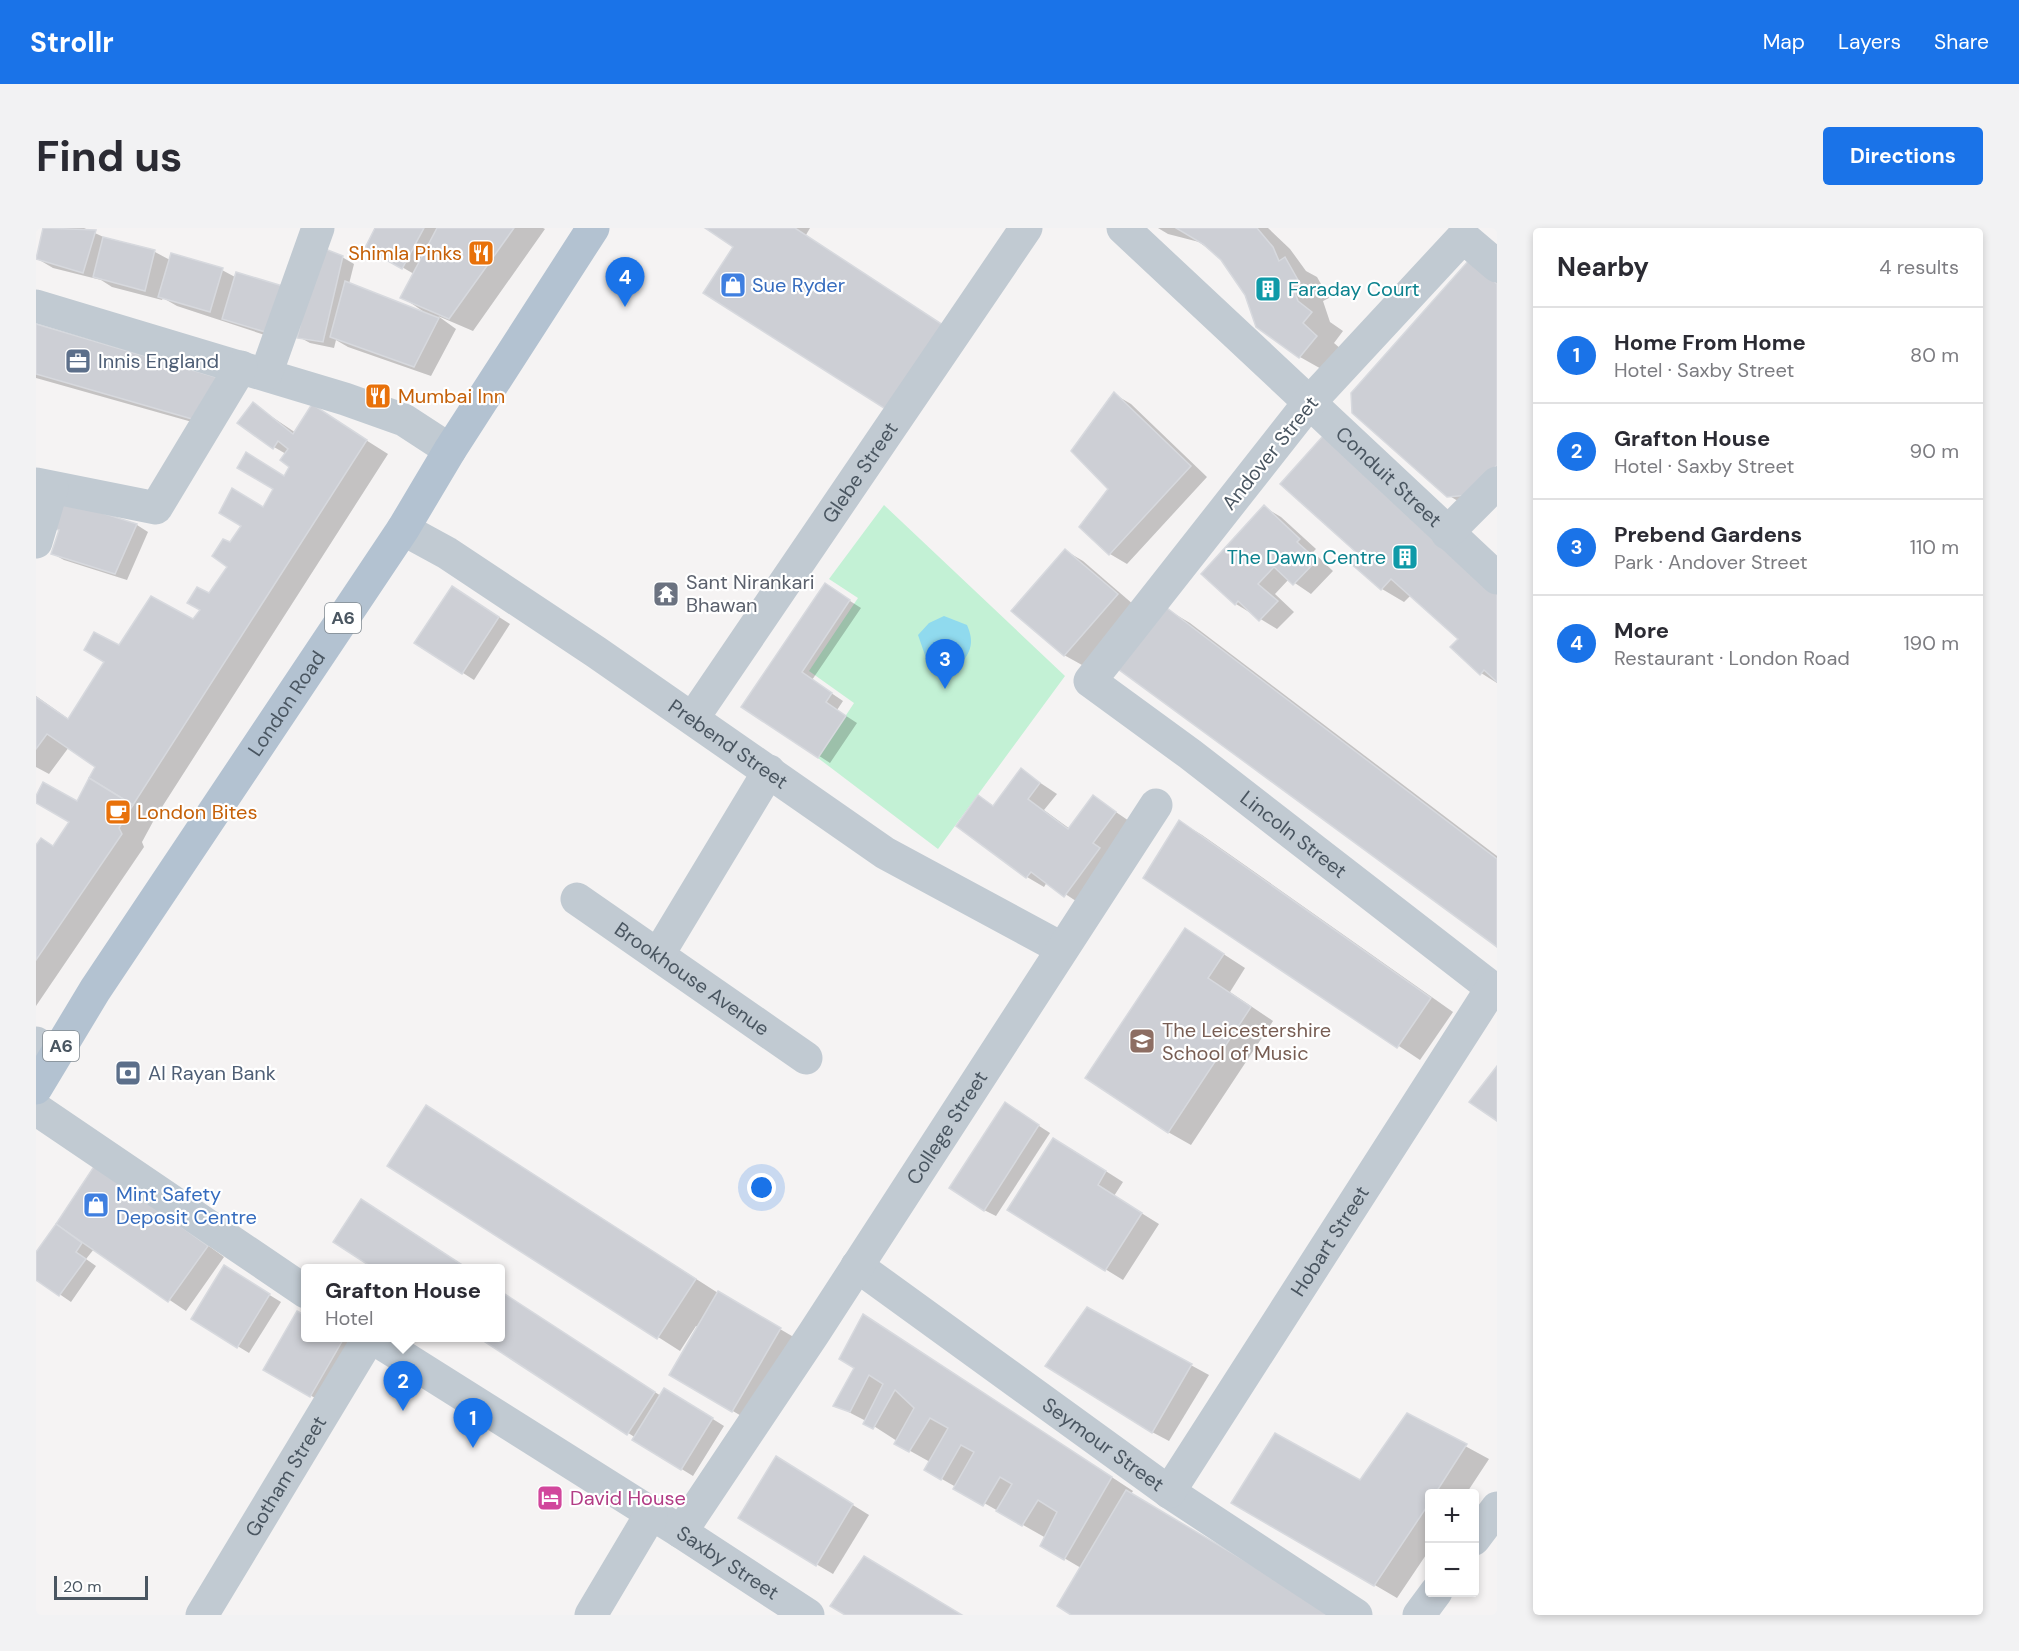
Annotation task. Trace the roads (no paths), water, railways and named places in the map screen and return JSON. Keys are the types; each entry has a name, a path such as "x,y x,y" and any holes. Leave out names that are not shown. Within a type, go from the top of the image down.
{"main road":[{"name":"London Road","path":"36,1088 46,1049 94,990 403,529 450,450 593,228"}],"street":[{"path":"36,542 44,486 156,508 254,371 318,228"},
{"name":"Glebe Street","path":"693,718 1026,228"},
{"name":"Conduit Street","path":"1123,228 1308,404 1497,578"},
{"name":"Andover Street","path":"1090,681 1308,404 1463,237 1497,266"},
{"path":"36,306 254,371 404,420 450,450"},
{"path":"1447,533 1497,483"},
{"name":"Prebend Street","path":"403,529 447,553 693,718 885,853 1061,948"},
{"name":"Lincoln Street","path":"1090,681 1495,990"},
{"path":"658,954 769,771"},
{"name":"College Street","path":"681,1532 857,1266 1061,948 1156,805"},
{"name":"Brookhouse Avenue","path":"577,898 806,1058"},
{"name":"Hobart Street","path":"1169,1492 1495,990"},
{"path":"36,1109 301,1289"},
{"name":"Seymour Street","path":"857,1266 1169,1492 1356,1615"},
{"name":"Gotham Street","path":"202,1615 367,1342"},
{"name":"Saxby Street","path":"379,1342 808,1615"},
{"path":"1479,1532 1497,1508"},
{"path":"591,1615 651,1514"},
{"path":"1419,1615 1433,1597"}],"water":[{"path":"944,616 967,625 969,631 971,646 960,665 955,664 950,648 938,643 926,658 918,635 929,623"}],"place":[{"name":"Shimla Pinks","path":"481,253"},
{"name":"Sue Ryder","path":"733,285"},
{"name":"Faraday Court","path":"1268,289"},
{"name":"More","path":"625,307"},
{"name":"Innis England","path":"78,361"},
{"name":"Mumbai Inn","path":"378,396"},
{"name":"The Dawn Centre","path":"1405,557"},
{"name":"Sant Nirankari Bhawan","path":"666,594"},
{"name":"Prebend Gardens","path":"945,689"},
{"name":"London Bites","path":"118,812"},
{"name":"The Leicestershire School of Music","path":"1142,1041"},
{"name":"Al Rayan Bank","path":"128,1073"},
{"name":"Mint Safety Deposit Centre","path":"96,1205"},
{"name":"Grafton House","path":"403,1411"},
{"name":"Home From Home","path":"473,1448"},
{"name":"David House","path":"550,1498"}]}
